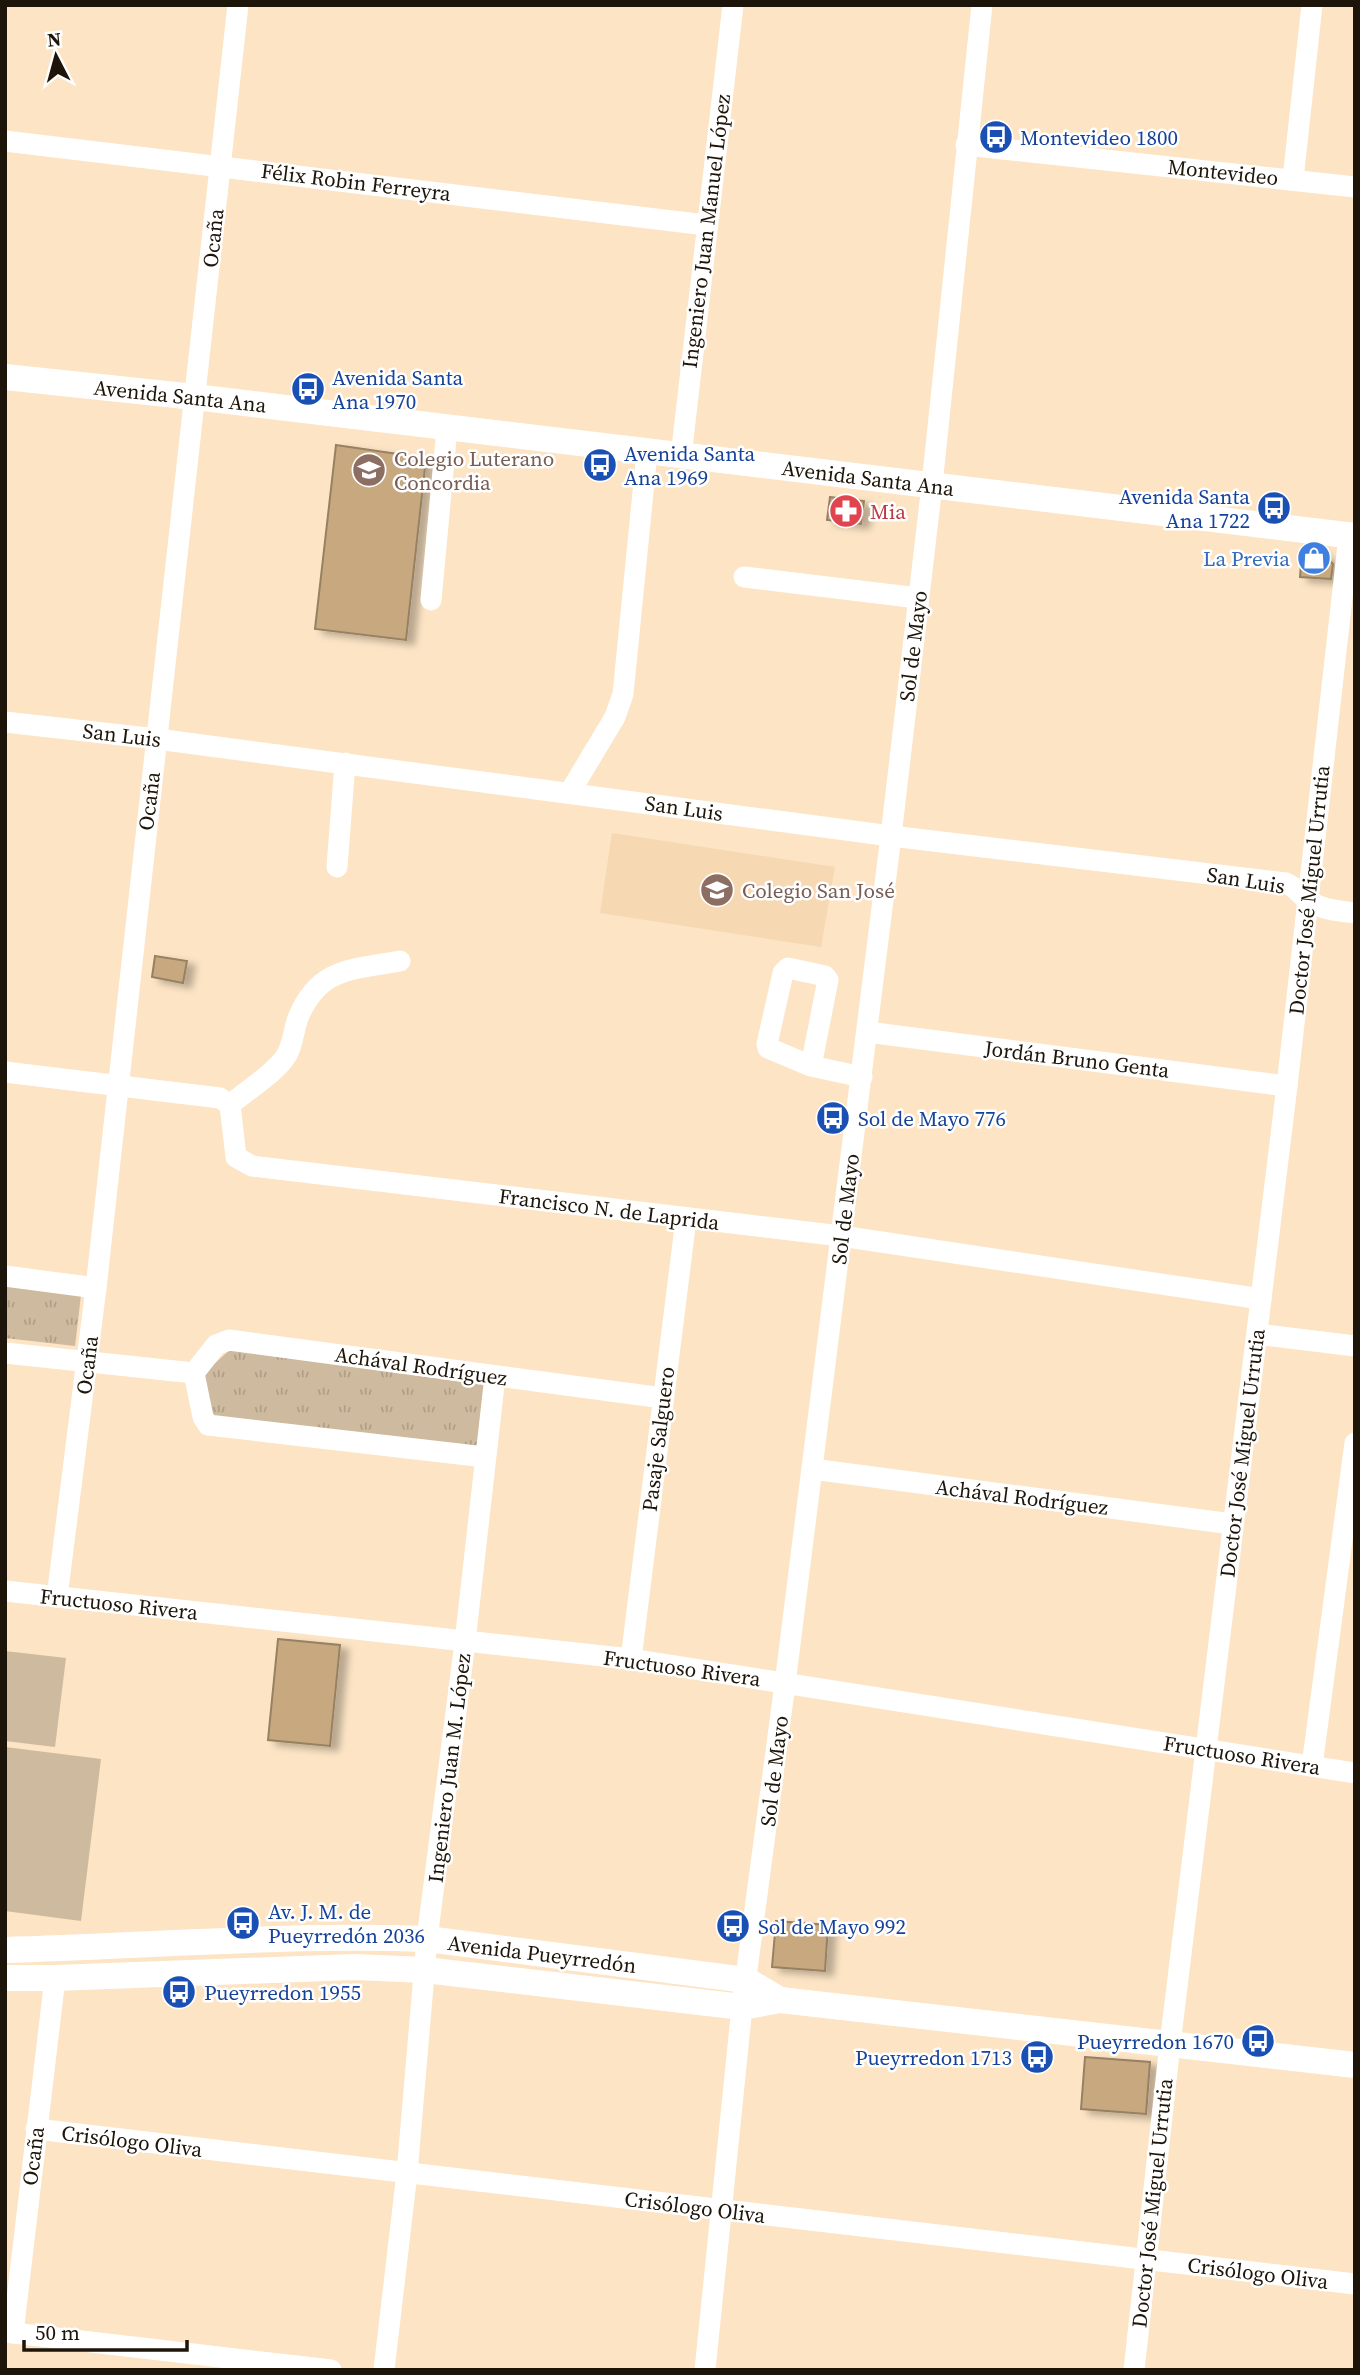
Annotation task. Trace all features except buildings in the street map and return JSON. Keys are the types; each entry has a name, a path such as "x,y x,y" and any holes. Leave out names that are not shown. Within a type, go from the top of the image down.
{"main road":[{"name":"Avenida Santa Ana","path":"5,377 195,397 1352,536"},
{"name":"Avenida Pueyrredón","path":"5,1951 243,1940 427,1939 746,1980 780,2000"},
{"name":"Avenida Pueyrredón","path":"5,1978 55,1979 354,1967 425,1970 742,2007 780,2000 1355,2066"}],"street":[{"name":"Ocaña","path":"57,1597 96,1288 238,5"},
{"name":"Ingeniero Juan Manuel López","path":"681,457 733,5"},
{"name":"Sol de Mayo","path":"705,2370 742,2007 891,836 932,485 982,5"},
{"path":"1293,179 1312,5"},
{"name":"Félix Robin Ferreyra","path":"5,141 706,225"},
{"name":"Montevideo","path":"966,145 1355,187"},
{"path":"431,600 447,428"},
{"path":"570,792 615,717 623,694 647,452"},
{"name":"Doctor José Miguel Urrutia","path":"1134,2370 1170,2044 1352,536"},
{"path":"744,577 918,598"},
{"name":"San Luis","path":"5,722 345,763 891,836 1286,883 1295,887 1308,901 1325,909 1355,913"},
{"path":"337,867 345,763"},
{"path":"5,1072 220,1098 230,1105 286,1057 297,1020 309,996 322,981 345,971 400,961"},
{"name":"Jordán Bruno Genta","path":"867,1032 1287,1086"},
{"path":"811,1066 862,1077"},
{"name":"Francisco N. de Laprida","path":"230,1105 236,1157 252,1166 841,1236 1261,1299"},
{"name":"Pasaje Salguero","path":"631,1659 686,1219"},
{"path":"5,1276 96,1288"},
{"path":"1257,1334 1355,1346"},
{"name":"Achával Rodríguez","path":"194,1373 216,1345 229,1340 663,1398"},
{"path":"5,1353 194,1373 203,1417 208,1425 485,1457"},
{"name":"Ingeniero Juan M. López","path":"384,2370 407,2173 427,1939 465,1642 495,1376"},
{"path":"1312,1766 1355,1443"},
{"name":"Achával Rodríguez","path":"812,1469 1232,1524"},
{"name":"Fructuoso Rivera","path":"5,1591 631,1659 1355,1773"},
{"name":"Ocaña","path":"9,2332 55,1979"},
{"name":"Crisólogo Oliva","path":"36,2129 1355,2284"},
{"path":"9,2332 182,2361 331,2370"}],"shaded area":[{"name":"Colegio San José","path":"612,833 835,867 821,947 600,913"}],"green space":[{"path":"5,1281 81,1295 75,1346 5,1338"},
{"path":"233,1347 490,1381 482,1450 214,1420 202,1375"},
{"path":"5,1651 66,1658 55,1747 5,1741"},
{"path":"5,1747 101,1759 81,1921 5,1911"}],"place":[{"name":"Montevideo 1800","path":"996,137"},
{"name":"Avenida Santa Ana 1970","path":"308,389"},
{"name":"Avenida Santa Ana 1969","path":"600,465"},
{"name":"Colegio Luterano Concordia","path":"369,470"},
{"name":"Avenida Santa Ana 1722","path":"1274,508"},
{"name":"Mia","path":"846,511"},
{"name":"La Previa","path":"1314,558"},
{"name":"Colegio San José","path":"717,890"},
{"name":"Sol de Mayo 776","path":"833,1118"},
{"name":"Av. J. M. de Pueyrredón 2036","path":"243,1923"},
{"name":"Sol de Mayo 992","path":"733,1926"},
{"name":"Pueyrredon 1955","path":"179,1992"},
{"name":"Pueyrredon 1670","path":"1258,2041"},
{"name":"Pueyrredon 1713","path":"1037,2057"}]}
